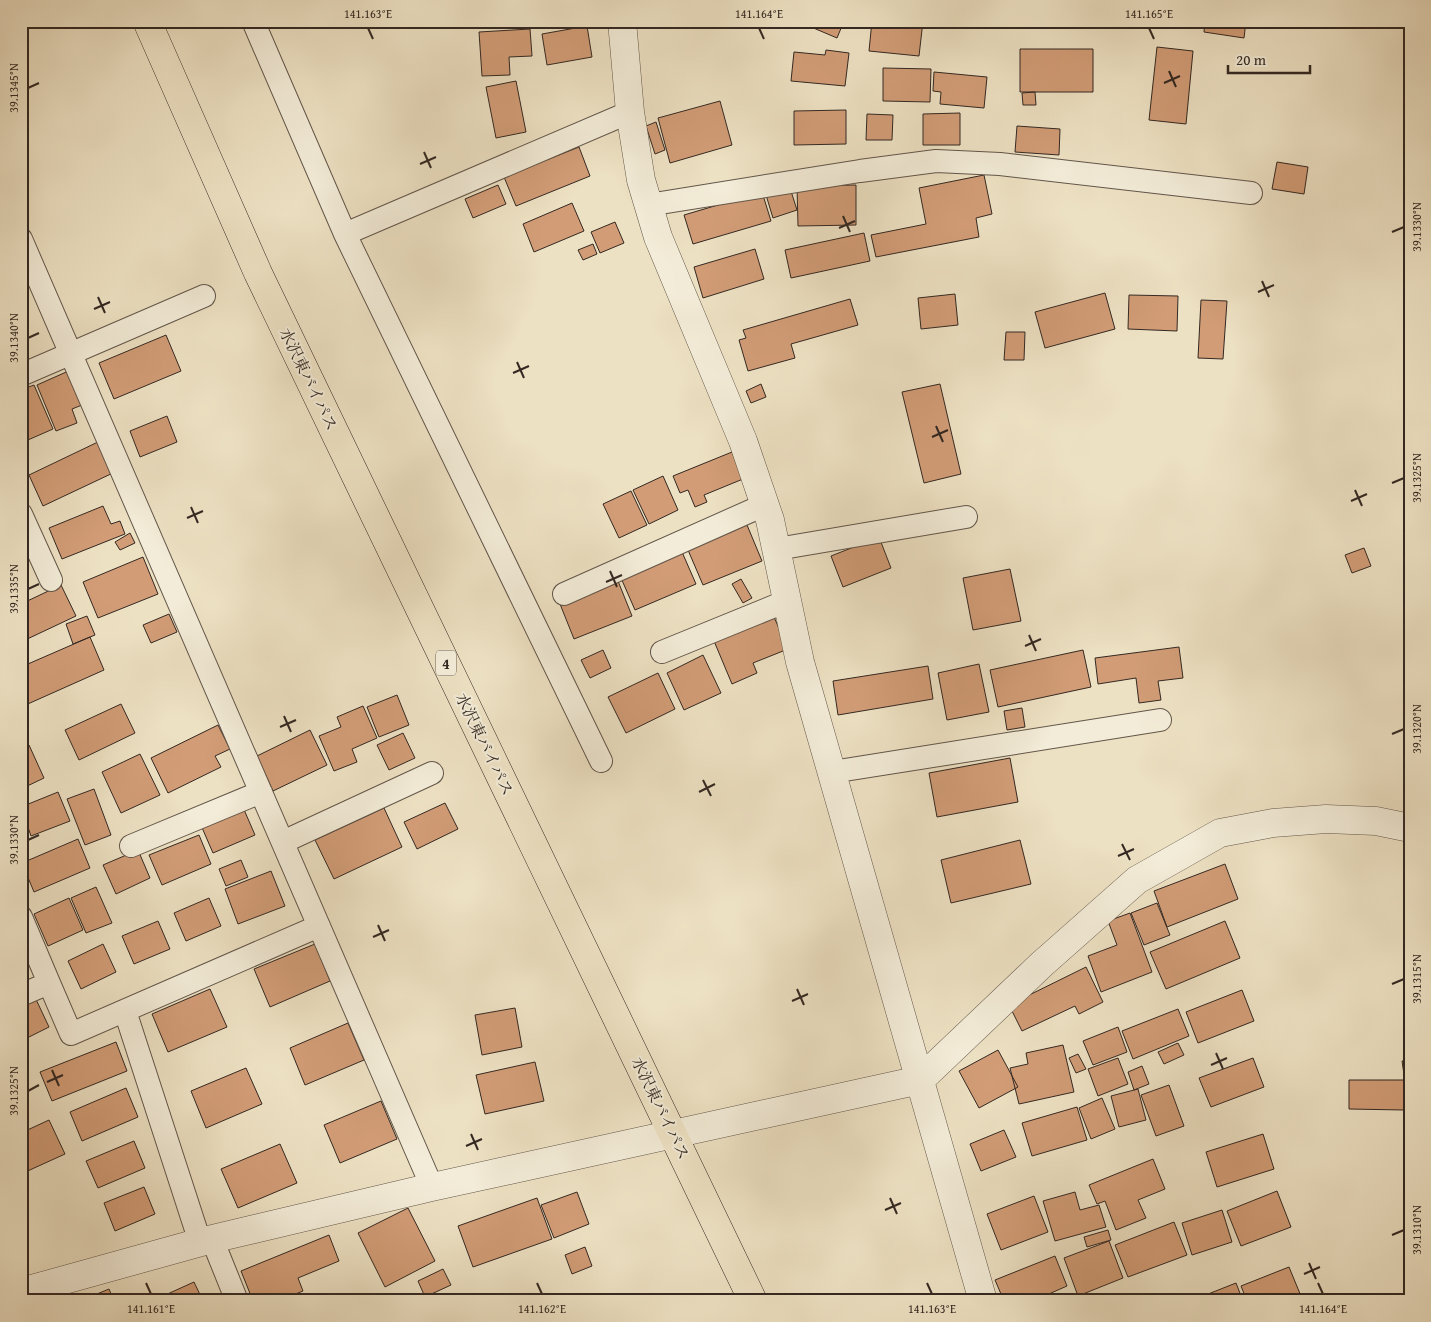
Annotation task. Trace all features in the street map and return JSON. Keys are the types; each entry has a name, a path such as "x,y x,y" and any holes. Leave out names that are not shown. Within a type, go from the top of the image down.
{"highway":[{"name":"水沢東バイパス","path":"147,21 258,273 753,1301"}],"street":[{"path":"253,21 345,234 601,761"},
{"path":"622,21 630,112 641,180 648,205 658,237 743,441 764,505 777,549 800,662 983,1301"},
{"path":"345,234 630,112"},
{"path":"648,205 936,161 1000,164 1251,193"},
{"path":"21,239 432,1187"},
{"path":"21,375 204,296"},
{"path":"564,594 764,505"},
{"path":"21,514 51,580"},
{"path":"777,549 966,517"},
{"path":"662,652 788,601"},
{"path":"832,772 1160,720"},
{"path":"283,842 432,773"},
{"path":"131,846 261,792"},
{"path":"21,1292 206,1240 432,1187 920,1080 1042,964 1137,880 1220,833 1272,822 1326,819 1376,821 1410,828"},
{"path":"21,917 71,1034 319,926"},
{"path":"21,995 49,983"},
{"path":"124,1011 206,1240 237,1301"}],"building":[{"path":"797,21 844,21 837,38"},
{"path":"872,21 923,21 919,56 869,51"},
{"path":"1205,21 1246,21 1244,38 1204,32"},
{"path":"1284,21 1323,21 1284,23"},
{"path":"587,26 592,57 547,65 542,34"},
{"path":"530,29 532,56 509,57 510,75 482,76 479,32"},
{"path":"1157,47 1193,51 1186,124 1149,120"},
{"path":"1020,49 1093,49 1093,92 1020,92"},
{"path":"826,50 849,53 845,86 791,81 794,52 825,55"},
{"path":"883,68 931,69 930,102 883,101"},
{"path":"934,72 987,77 984,108 940,104 941,92 933,91"},
{"path":"516,81 526,132 496,138 486,87"},
{"path":"1035,92 1036,105 1023,105 1022,93"},
{"path":"720,101 732,145 670,163 658,118"},
{"path":"846,110 846,144 794,145 794,111"},
{"path":"960,113 960,145 923,145 923,114"},
{"path":"867,114 893,115 892,140 866,140"},
{"path":"656,122 665,150 655,154 646,126"},
{"path":"1017,126 1060,129 1059,155 1015,152"},
{"path":"579,147 590,176 516,206 504,177"},
{"path":"1277,162 1308,167 1304,194 1272,189"},
{"path":"984,175 992,214 976,218 979,237 876,257 871,235 926,224 919,188"},
{"path":"498,185 506,204 473,218 465,199"},
{"path":"856,185 856,225 798,226 797,186"},
{"path":"790,188 797,210 773,218 766,195"},
{"path":"762,192 771,221 693,244 684,215"},
{"path":"572,203 584,231 534,252 523,224"},
{"path":"615,222 624,243 600,253 591,232"},
{"path":"864,233 870,261 791,278 785,250"},
{"path":"593,244 597,254 583,260 578,250"},
{"path":"755,249 764,279 703,298 694,267"},
{"path":"1105,293 1115,329 1045,348 1035,312"},
{"path":"955,294 958,325 921,329 918,298"},
{"path":"1129,295 1178,296 1177,331 1128,329"},
{"path":"850,299 858,325 791,344 795,358 748,371 739,340 746,338 743,330"},
{"path":"1201,300 1227,301 1223,359 1198,358"},
{"path":"1006,332 1025,332 1024,360 1004,360"},
{"path":"166,335 181,371 114,399 99,363"},
{"path":"73,369 87,403 72,409 77,423 56,431 37,385"},
{"path":"761,384 766,397 751,403 746,391"},
{"path":"940,384 961,474 924,483 902,392"},
{"path":"34,385 53,429 21,443 21,390"},
{"path":"167,416 177,442 140,457 130,431"},
{"path":"100,441 115,472 43,506 29,475"},
{"path":"732,452 743,479 704,495 707,502 695,507 688,490 680,493 673,476"},
{"path":"663,476 678,510 649,524 633,490"},
{"path":"631,491 647,525 619,538 603,504"},
{"path":"103,506 111,524 120,521 125,534 62,559 49,528"},
{"path":"747,525 762,561 703,585 688,550"},
{"path":"130,533 135,543 120,550 115,542"},
{"path":"879,537 891,568 843,587 831,556"},
{"path":"1364,548 1371,566 1352,573 1345,555"},
{"path":"682,552 696,584 635,610 621,578"},
{"path":"143,557 158,594 98,618 83,582"},
{"path":"1010,569 1021,621 973,630 963,578"},
{"path":"741,579 752,598 743,603 732,584"},
{"path":"618,581 632,616 574,639 560,604"},
{"path":"61,585 76,616 23,641 21,604"},
{"path":"169,614 177,632 151,643 143,625"},
{"path":"87,616 95,635 73,644 66,624"},
{"path":"774,617 788,649 753,663 757,673 732,684 714,641"},
{"path":"90,637 104,670 21,707 21,667"},
{"path":"1179,647 1183,678 1158,681 1161,700 1139,703 1136,678 1098,684 1095,658"},
{"path":"603,650 611,668 590,678 581,660"},
{"path":"1083,650 1091,687 998,707 990,670"},
{"path":"703,655 721,693 684,710 667,673"},
{"path":"979,664 989,712 947,720 938,673"},
{"path":"928,666 933,699 838,715 833,681"},
{"path":"658,673 675,709 626,733 608,697"},
{"path":"397,695 409,725 379,737 367,707"},
{"path":"121,704 135,733 79,760 65,730"},
{"path":"363,706 377,738 352,749 357,762 334,771 319,736 341,727 337,717"},
{"path":"1022,708 1025,727 1007,730 1004,711"},
{"path":"218,725 230,749 215,756 221,767 168,793 151,758"},
{"path":"310,730 327,765 273,791 257,756"},
{"path":"403,733 415,758 389,770 377,745"},
{"path":"29,745 44,778 21,789 21,749"},
{"path":"140,754 160,795 121,813 102,772"},
{"path":"1010,758 1018,802 937,817 929,773"},
{"path":"94,789 111,835 85,845 67,799"},
{"path":"58,792 70,821 31,836 21,807"},
{"path":"445,803 458,829 417,849 404,822"},
{"path":"242,805 255,835 213,853 200,823"},
{"path":"384,808 402,847 334,879 315,840"},
{"path":"199,835 211,864 162,885 149,855"},
{"path":"78,839 90,868 34,892 22,863"},
{"path":"1020,840 1031,884 951,903 941,860"},
{"path":"138,850 150,878 116,894 103,865"},
{"path":"241,860 248,877 226,886 219,869"},
{"path":"1225,864 1238,899 1167,927 1154,891"},
{"path":"271,871 285,906 238,924 225,889"},
{"path":"96,887 112,923 86,933 71,898"},
{"path":"69,898 83,930 48,946 34,914"},
{"path":"209,898 221,926 186,941 174,913"},
{"path":"1157,903 1170,935 1144,945 1131,913"},
{"path":"1130,913 1152,972 1101,992 1088,956 1117,945 1108,921"},
{"path":"158,921 170,949 134,964 122,936"},
{"path":"1225,921 1240,958 1166,989 1150,952"},
{"path":"103,944 116,972 81,989 68,961"},
{"path":"315,944 330,981 270,1007 254,969"},
{"path":"1086,967 1103,1002 1079,1014 1075,1006 1022,1031 1009,1005"},
{"path":"210,989 227,1027 168,1052 152,1014"},
{"path":"1242,990 1254,1021 1198,1043 1186,1012"},
{"path":"33,993 49,1027 21,1041 21,999"},
{"path":"515,1008 522,1047 482,1055 475,1015"},
{"path":"1178,1009 1189,1036 1133,1059 1122,1031"},
{"path":"348,1023 364,1060 305,1085 290,1048"},
{"path":"1118,1027 1127,1052 1093,1065 1083,1041"},
{"path":"116,1042 127,1071 52,1101 40,1072"},
{"path":"1178,1043 1184,1055 1164,1064 1158,1052"},
{"path":"1063,1045 1074,1092 1019,1104 1010,1068 1028,1064 1026,1053"},
{"path":"998,1050 1018,1087 979,1108 959,1071"},
{"path":"1078,1054 1086,1069 1076,1073 1069,1058"},
{"path":"1118,1058 1128,1084 1098,1096 1088,1069"},
{"path":"1253,1058 1264,1087 1211,1107 1199,1078"},
{"path":"1410,1060 1410,1081 1405,1081 1402,1061"},
{"path":"535,1062 544,1101 485,1114 476,1075"},
{"path":"1142,1066 1149,1084 1134,1090 1128,1072"},
{"path":"246,1068 262,1104 206,1128 191,1091"},
{"path":"1349,1080 1404,1080 1404,1110 1349,1109"},
{"path":"1169,1085 1184,1126 1156,1136 1141,1095"},
{"path":"126,1088 138,1117 82,1141 70,1112"},
{"path":"1138,1089 1146,1120 1119,1127 1111,1096"},
{"path":"1102,1098 1115,1129 1091,1139 1079,1108"},
{"path":"381,1101 397,1139 340,1163 324,1125"},
{"path":"1077,1107 1087,1140 1032,1156 1022,1123"},
{"path":"49,1120 65,1154 21,1174 21,1133"},
{"path":"1004,1130 1016,1157 981,1171 970,1144"},
{"path":"1263,1134 1274,1169 1217,1187 1206,1152"},
{"path":"134,1141 145,1168 98,1188 86,1161"},
{"path":"280,1144 297,1183 238,1208 221,1169"},
{"path":"1153,1159 1165,1189 1138,1200 1146,1218 1116,1230 1105,1201 1097,1204 1089,1185"},
{"path":"144,1187 155,1214 115,1231 104,1203"},
{"path":"1277,1191 1291,1227 1241,1246 1227,1211"},
{"path":"577,1192 589,1224 554,1238 541,1205"},
{"path":"1075,1192 1080,1210 1099,1205 1106,1227 1055,1241 1043,1201"},
{"path":"1034,1196 1048,1232 1001,1250 987,1214"},
{"path":"537,1198 552,1239 473,1267 458,1226"},
{"path":"408,1208 435,1261 385,1287 358,1233"},
{"path":"1222,1210 1232,1242 1192,1255 1182,1223"},
{"path":"1174,1222 1187,1255 1128,1277 1115,1245"},
{"path":"1108,1230 1111,1240 1087,1247 1084,1237"},
{"path":"329,1235 339,1261 298,1278 303,1291 278,1301 253,1301 241,1271"},
{"path":"1109,1241 1123,1278 1078,1296 1064,1258"},
{"path":"585,1247 592,1266 572,1274 565,1255"},
{"path":"1055,1256 1067,1286 1033,1301 1004,1301 995,1280"},
{"path":"1289,1267 1303,1301 1247,1301 1241,1286"},
{"path":"443,1269 451,1285 425,1297 418,1281"},
{"path":"194,1282 203,1301 152,1301"},
{"path":"1236,1283 1243,1301 1200,1301 1198,1298"},
{"path":"109,1289 114,1301 80,1301"},
{"path":"1062,1297 1064,1301 1051,1301 1051,1300"}]}
